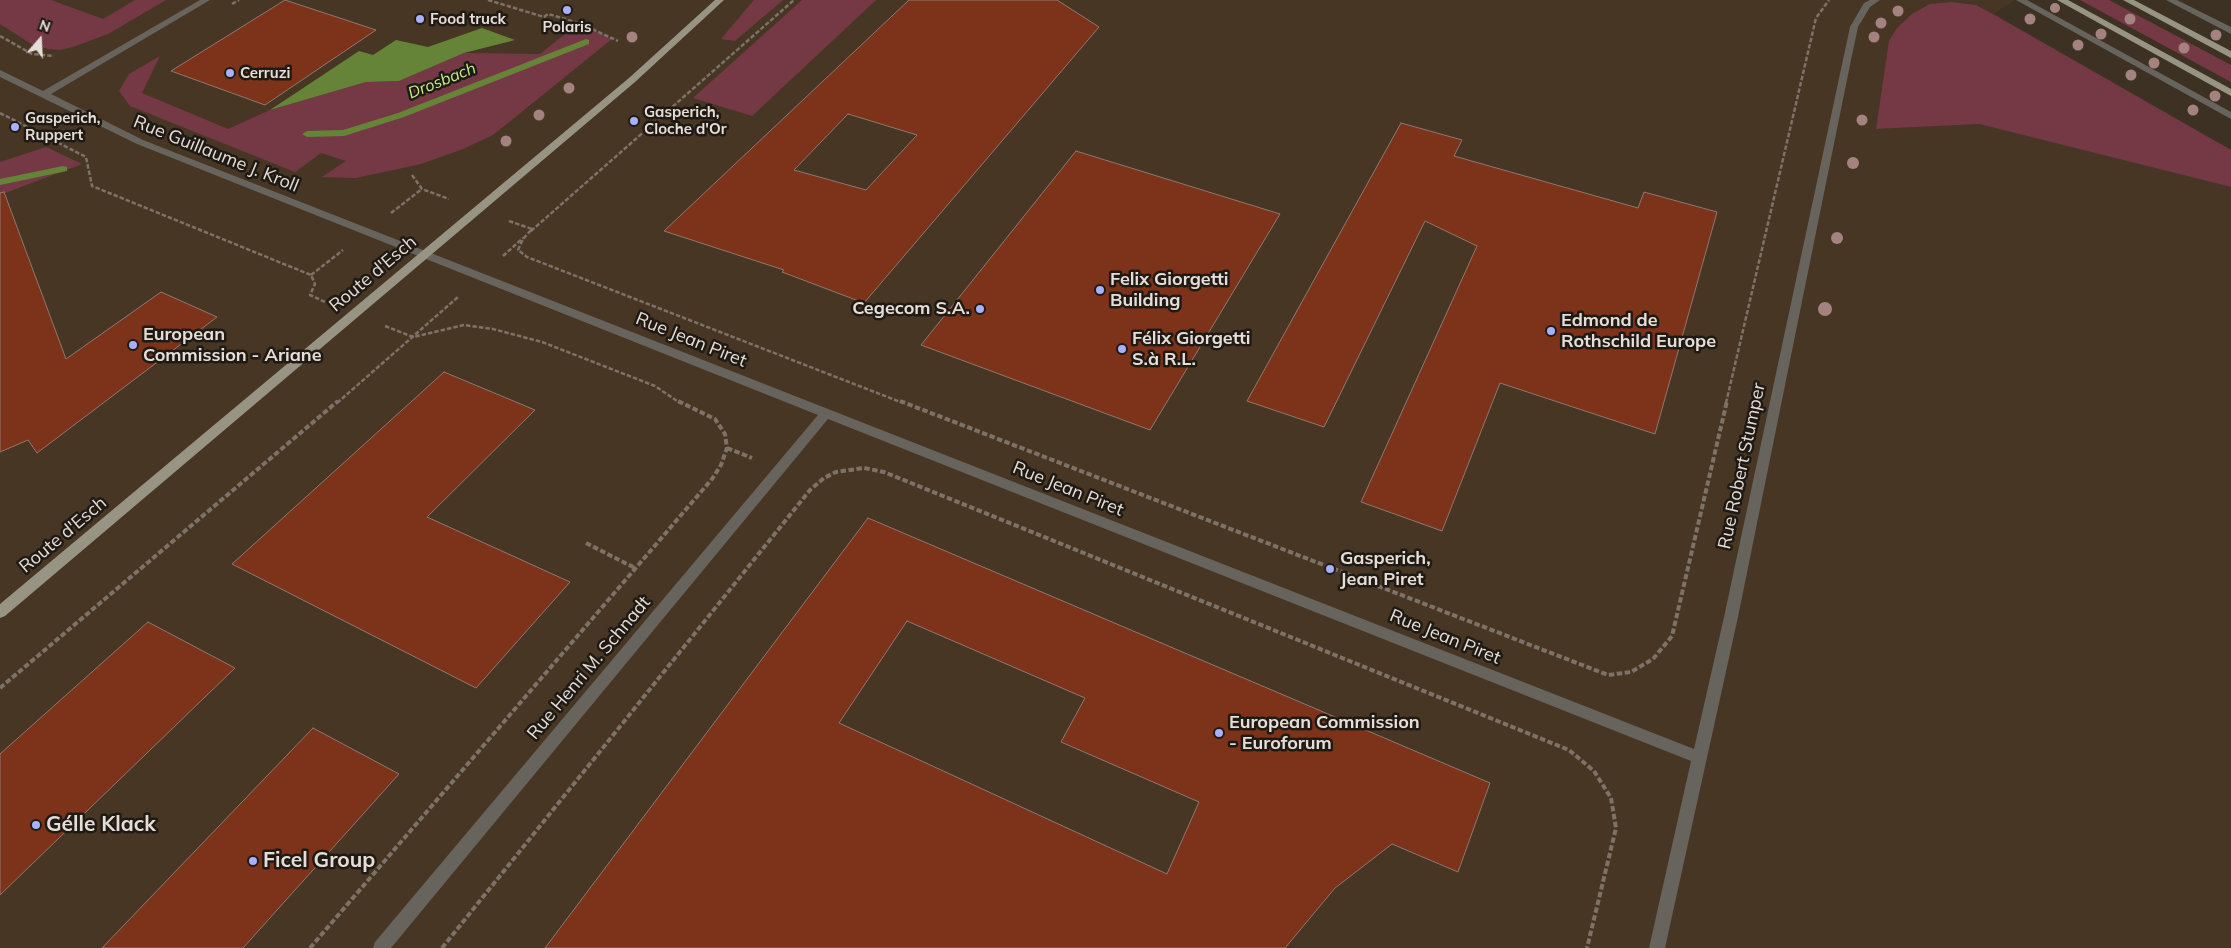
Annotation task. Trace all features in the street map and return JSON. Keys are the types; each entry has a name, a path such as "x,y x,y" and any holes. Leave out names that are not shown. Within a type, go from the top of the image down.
{"main road":[{"name":"Route d'Esch","path":"0,612 632,80 720,0"},
{"path":"2061,0 2231,93"},
{"path":"2127,0 2231,55"}],"street":[{"path":"43,96 206,0"},
{"name":"Rue Robert Stumper","path":"1657,948 1698,757 1731,617 1846,60 1854,27 1867,5 1876,0"},
{"path":"2020,0 2231,116"},
{"path":"2170,0 2231,32"},
{"name":"Rue Guillaume J. Kroll","path":"0,73 43,96 140,142 424,254"},
{"name":"Rue Jean Piret","path":"424,254 1698,757"},
{"name":"Rue Henri M. Schnadt","path":"381,948 826,413"}],"path":[{"path":"488,0 544,17 548,14 579,23 618,41"},
{"path":"0,688 413,337 532,229 794,0"},
{"path":"532,229 523,239 518,250 527,257 1608,674 1631,672 1654,660 1672,636 1816,18 1829,0"},
{"path":"0,36 32,54 50,57 60,55"},
{"path":"0,113 86,156 92,186 311,275 315,284 310,295 413,337 464,326 493,328 534,339 655,386 675,400 715,419 726,434 727,448 721,465 712,479 310,948"},
{"path":"412,175 422,189"},
{"path":"442,948 810,490 824,478 836,472 864,468 884,472 1569,750 1594,770 1611,798 1616,828 1587,948"},
{"path":"586,543 635,568"}],"shaded area":[{"path":"0,0 2015,0 1993,14 1976,5 1951,2 1876,129 1979,124 2231,187 2231,948 0,948"},
{"path":"0,0 51,0 103,19 135,0 166,0 108,34 60,50 33,45 0,24"},
{"path":"754,0 783,0 735,41 721,39"},
{"path":"802,0 876,0 752,116 693,98"},
{"path":"2080,0 2109,0 2231,65 2231,82"},
{"path":"1951,2 1976,5 2231,150 2231,187 1979,124 1876,129 1889,41 1897,28 1912,14 1930,4"},
{"path":"579,23 612,39 493,135 463,149 421,164 356,178 322,177 346,161 321,153 295,172 130,106 119,91 129,74 160,56 142,93 228,129 270,110 366,82 399,81 464,53 540,54"},
{"path":"482,28 515,40 464,53 399,81 366,82 270,110 359,51 373,55 396,40 428,47"},
{"path":"46,147 82,164 0,195 0,162"}],"building":[{"path":"285,0 376,30 265,105 171,71"},
{"path":"909,0 1057,0 1099,27 864,303 782,272 784,270 664,231","holes":["848,114 917,135 866,190 794,170"]},
{"path":"1401,123 1462,140 1454,156 1638,208 1644,192 1717,212 1655,434 1500,383 1442,531 1361,502 1477,246 1425,221 1324,427 1247,401"},
{"name":"Felix Giorgetti Building","path":"1076,151 1280,214 1150,430 921,345"},
{"name":"European Commission - Ariane","path":"4,192 66,359 161,292 217,317 37,453 28,440 0,452 0,193"},
{"path":"444,372 535,410 427,517 570,582 476,688 232,564"},
{"name":"European Commission - Euroforum","path":"868,518 1490,783 1458,872 1392,844 1335,888 1285,948 545,948","holes":["907,621 1085,698 1061,742 1199,802 1167,874 839,723"]},
{"name":"Gélle Klack","path":"148,622 235,668 0,895 0,754"},
{"name":"Ficel Group","path":"313,728 399,774 243,948 102,948"}],"waterway":[{"name":"Drosbach","path":"307,134 344,133 401,115 586,42"},
{"name":"Drosbach","path":"0,182 63,169"}],"place":[{"name":"Polaris","path":"567,10"},
{"name":"Food truck","path":"420,19"},
{"name":"Cerruzi","path":"230,73"},
{"name":"Gasperich, Cloche d'Or","path":"634,121"},
{"name":"Gasperich, Ruppert","path":"15,127"},
{"name":"Felix Giorgetti Building","path":"1100,290"},
{"name":"Cegecom S.A.","path":"980,309"},
{"name":"Edmond de Rothschild Europe","path":"1551,331"},
{"name":"European Commission - Ariane","path":"133,345"},
{"name":"Félix Giorgetti S.à R.L.","path":"1122,349"},
{"name":"Gasperich, Jean Piret","path":"1330,569"},
{"name":"European Commission - Euroforum","path":"1219,733"},
{"name":"Gélle Klack","path":"36,825"},
{"name":"Ficel Group","path":"253,861"}]}
